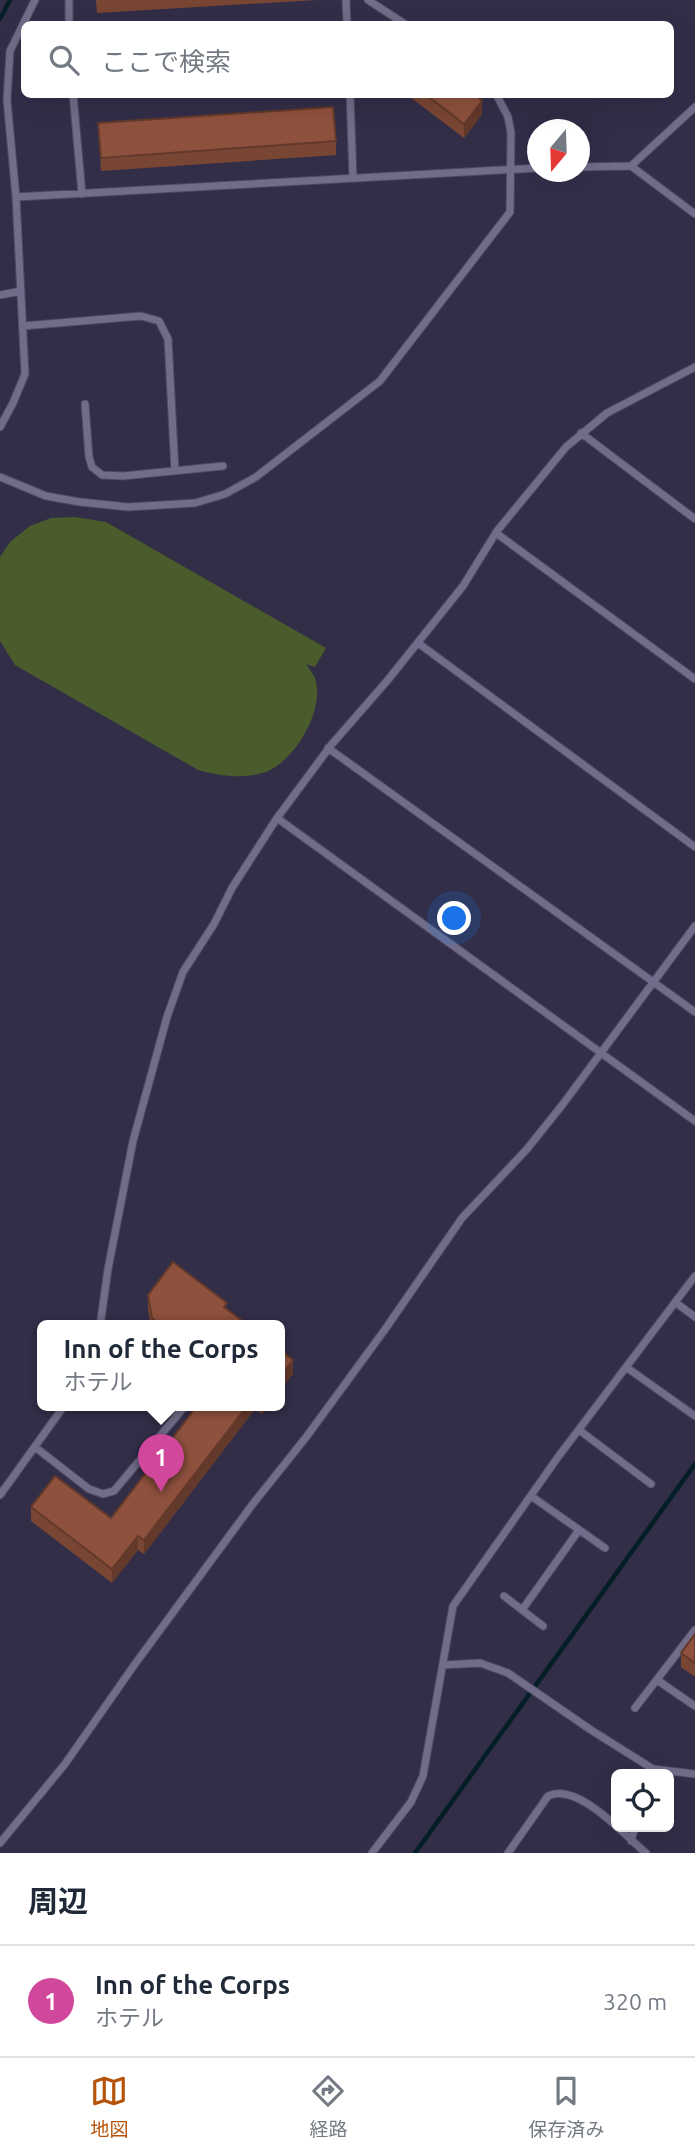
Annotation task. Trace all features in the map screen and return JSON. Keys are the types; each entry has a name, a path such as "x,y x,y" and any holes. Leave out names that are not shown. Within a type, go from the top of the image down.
{"lane":[{"path":"24,21 34,0"},
{"path":"69,0 69,21"},
{"path":"368,0 400,21"},
{"path":"347,21 348,2"},
{"path":"0,427 25,374 16,197 7,100 10,51 21,28"},
{"path":"73,98 82,194"},
{"path":"350,98 353,178"},
{"path":"0,477 46,496 128,507 195,503 225,494 256,477 380,381 510,212 511,133 508,117 498,98"},
{"path":"631,166 695,107"},
{"path":"590,167 631,166 695,214"},
{"path":"16,197 527,168"},
{"path":"0,295 21,291"},
{"path":"23,326 141,316 159,321 168,339 175,471"},
{"path":"103,1320 108,1269 133,1142 156,1056 183,972 214,924 232,887 277,818 328,748 418,643 463,586 496,533 557,458 581,433 607,413 695,367"},
{"path":"85,404 92,467 102,475 123,476 223,466"},
{"path":"581,433 695,519"},
{"path":"496,533 695,679"},
{"path":"418,643 695,847"},
{"path":"328,748 695,1012"},
{"path":"277,818 695,1121"},
{"path":"0,1843 65,1764 128,1673 386,1328 462,1219 527,1149 602,1053 695,926"},
{"path":"372,1853 411,1802 423,1776 453,1606 579,1430 695,1276"},
{"path":"675,1302 695,1317"},
{"path":"626,1367 695,1416"},
{"path":"0,1495 60,1411"},
{"path":"35,1447 89,1489 103,1494 114,1491 181,1411"},
{"path":"579,1430 650,1484"},
{"path":"531,1496 605,1548"},
{"path":"522,1610 579,1530"},
{"path":"504,1596 543,1626"},
{"path":"635,1708 695,1630"},
{"path":"443,1665 480,1663 508,1673 648,1769"},
{"path":"657,1680 695,1706"},
{"path":"674,1773 695,1774"},
{"path":"508,1853 548,1796 556,1792 574,1796 593,1807 646,1853"},
{"path":"631,1841 634,1832"}],"green space":[{"path":"75,517 106,522 326,648 315,667 306,664 315,678 317,690 312,718 298,744 279,765 260,774 242,776 198,770 15,665 0,641 0,557 10,542 30,526 51,518"}],"building":[{"path":"430,98 479,98 482,101 464,124"},
{"path":"333,107 336,141 101,158 98,123"},
{"path":"173,1262 227,1303 224,1307 241,1320 154,1320 148,1295"},
{"path":"285,1354 293,1360 285,1370"},
{"path":"193,1411 243,1411 144,1540 138,1536 112,1569 31,1507 55,1476 111,1518"},
{"path":"695,1634 695,1663 681,1653"}],"waterway":[{"path":"0,19 10,0"},
{"path":"415,1853 695,1464"}],"place":[{"name":"Inn of the Corps","path":"161,1492"}]}
